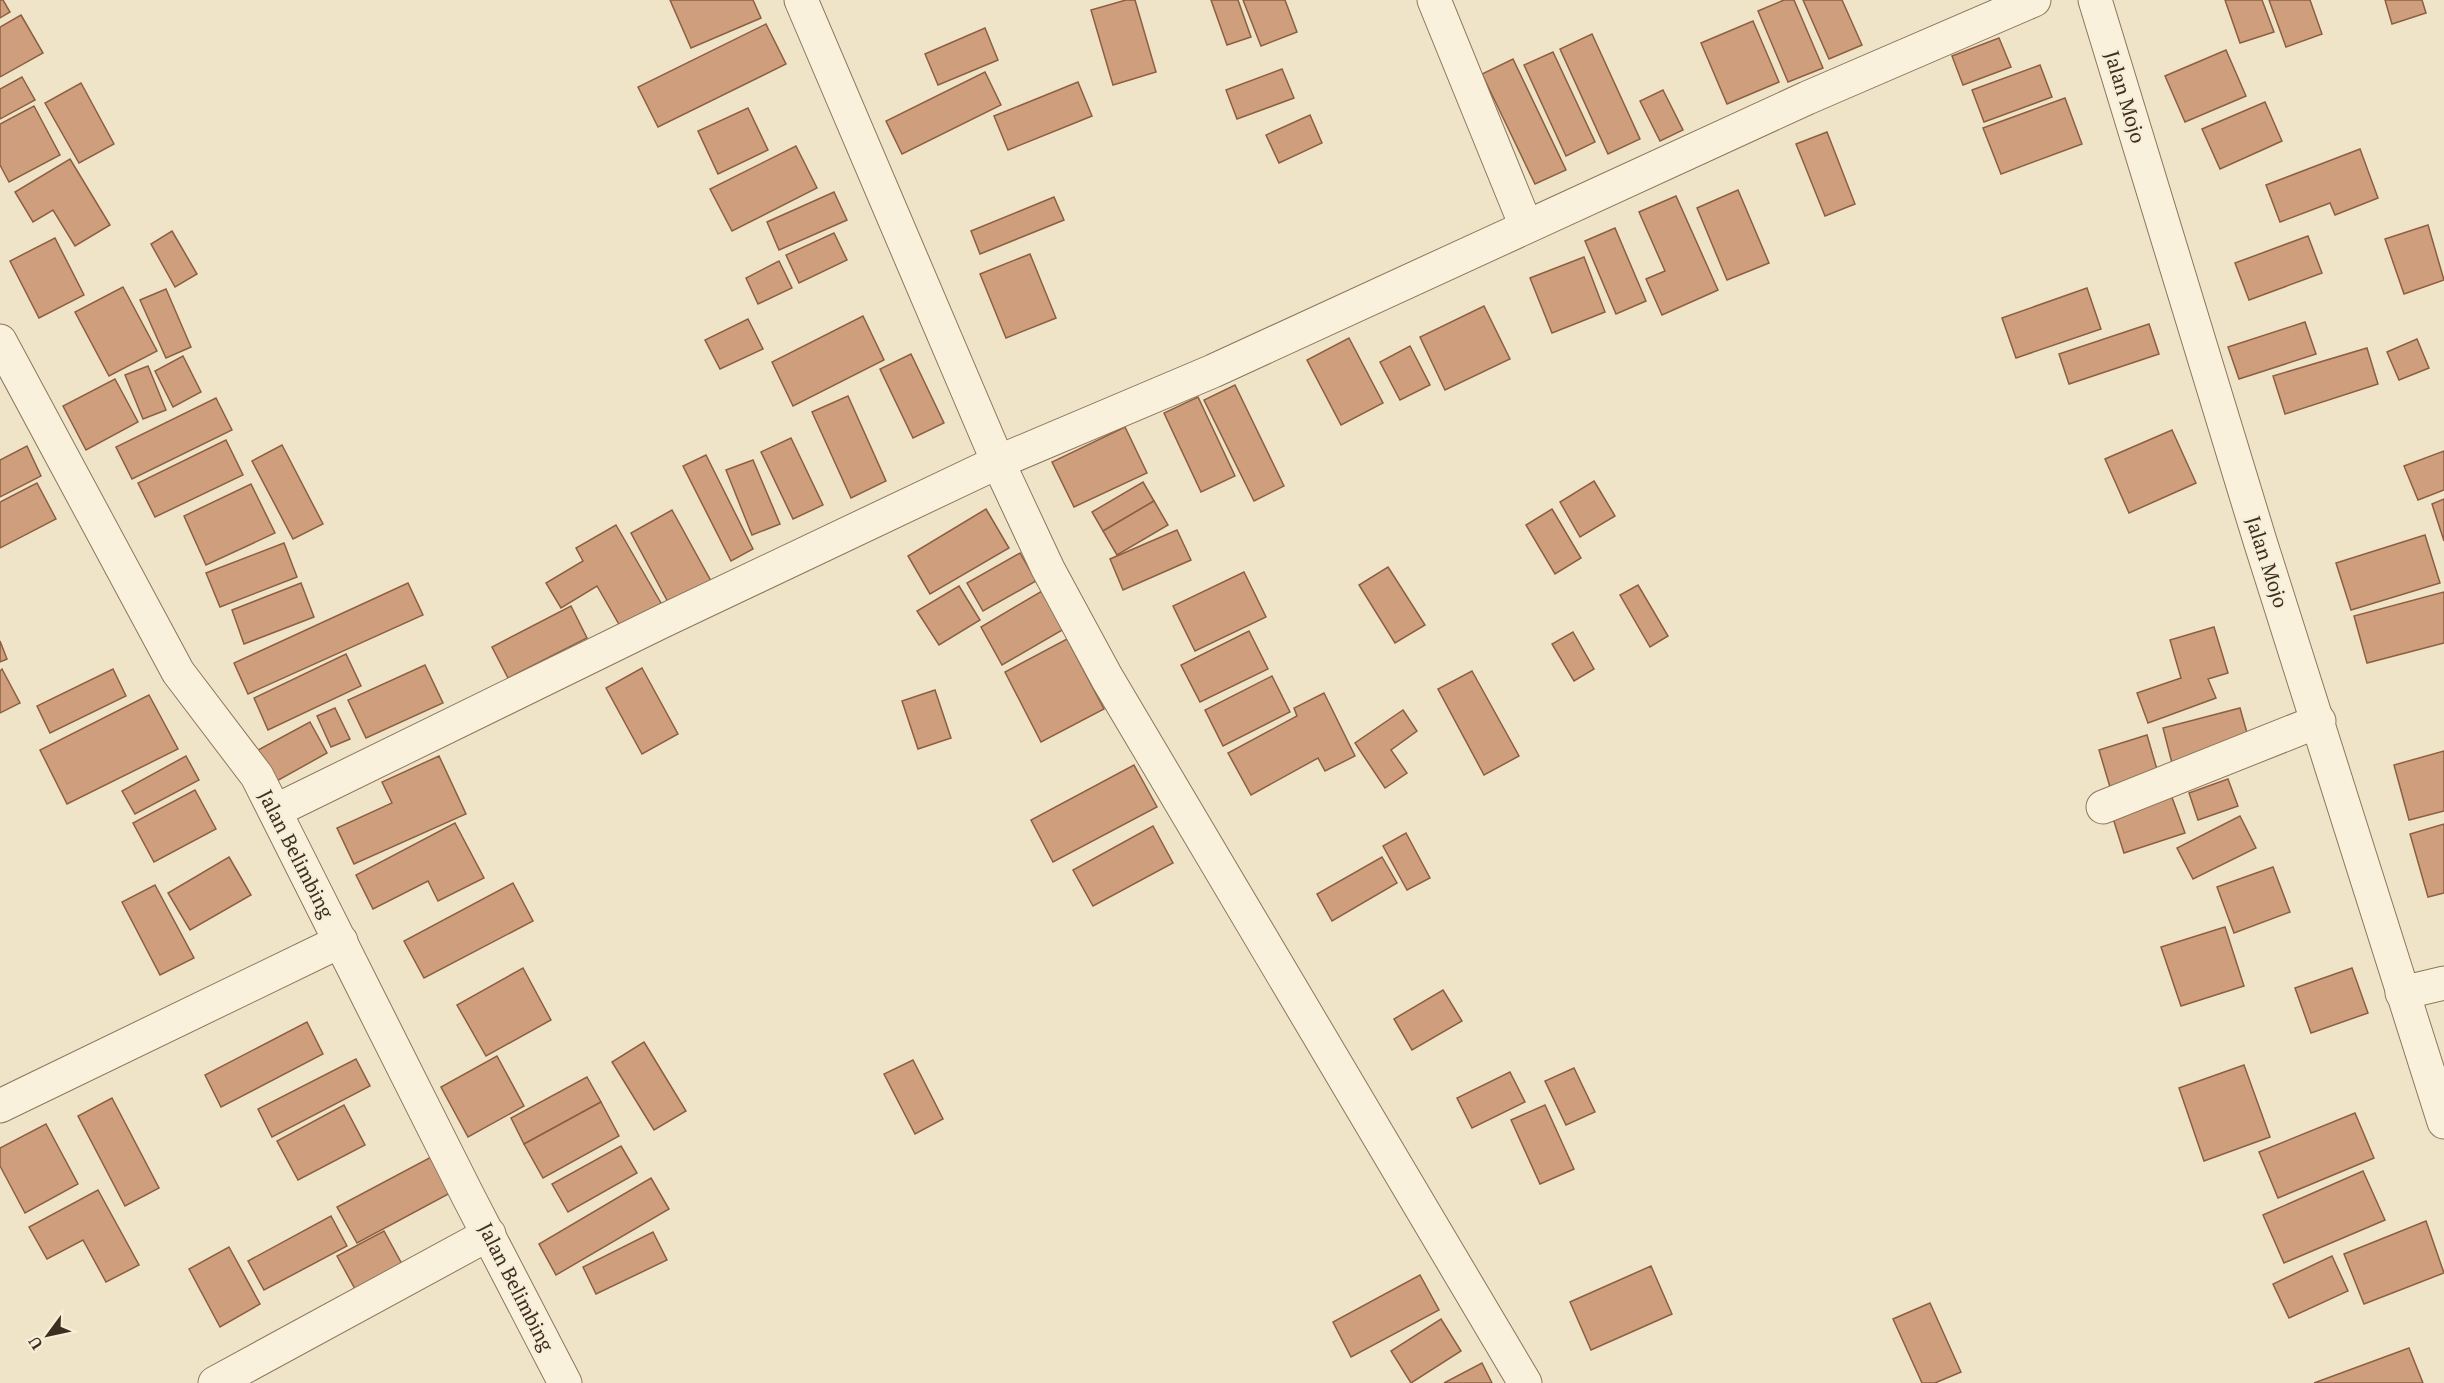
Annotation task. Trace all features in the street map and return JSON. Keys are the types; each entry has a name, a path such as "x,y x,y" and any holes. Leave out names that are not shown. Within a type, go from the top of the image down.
{"street":[{"path":"801,0 998,462 1048,569 1107,678 1525,1383"},
{"path":"1434,0 1526,226"},
{"path":"275,811 663,621 998,462 1213,371 1818,93 2034,0"},
{"name":"Jalan Mojo","path":"2095,0 2260,541 2319,721 2444,1122"},
{"name":"Jalan Belimbing","path":"0,341 178,672 257,776 565,1383"},
{"path":"2103,807 2319,721"},
{"path":"0,1106 341,941"},
{"path":"2402,993 2444,983"},
{"path":"215,1383 489,1234"}],"building":[{"path":"0,0 3,0 10,12 0,18"},
{"path":"670,0 753,0 761,18 691,48"},
{"path":"1126,0 1135,0 1156,72 1113,85 1091,10"},
{"path":"1211,0 1238,0 1251,37 1227,45"},
{"path":"1243,0 1285,0 1297,32 1261,46"},
{"path":"1784,0 1794,0 1823,68 1788,82 1758,11"},
{"path":"1803,0 1842,0 1862,45 1829,59"},
{"path":"2225,0 2262,0 2274,32 2240,43"},
{"path":"2269,0 2310,0 2322,34 2286,47"},
{"path":"2385,0 2422,0 2426,13 2392,24"},
{"path":"21,15 43,53 0,77 0,27"},
{"path":"1753,21 1779,82 1727,104 1701,43"},
{"path":"766,24 786,64 658,127 638,87"},
{"path":"985,28 998,60 938,85 925,54"},
{"path":"1592,34 1640,139 1608,154 1560,49"},
{"path":"1999,38 2011,67 1963,85 1952,56"},
{"path":"2226,50 2246,96 2185,122 2165,76"},
{"path":"1553,52 1595,142 1566,156 1524,65"},
{"path":"1513,59 1566,170 1535,184 1482,74"},
{"path":"2040,65 2052,97 1984,122 1972,90"},
{"path":"1282,69 1294,98 1237,119 1226,90"},
{"path":"985,72 1001,105 902,154 886,121"},
{"path":"22,77 35,100 0,119 0,89"},
{"path":"1078,82 1092,116 1008,150 994,116"},
{"path":"81,83 114,144 79,163 45,103"},
{"path":"1663,90 1683,130 1660,141 1640,101"},
{"path":"2065,98 2082,144 2001,174 1983,128"},
{"path":"2265,102 2282,141 2220,169 2202,129"},
{"path":"34,106 60,155 9,182 0,165 0,124"},
{"path":"748,108 768,150 718,174 698,131"},
{"path":"1310,115 1322,143 1279,163 1266,135"},
{"path":"1827,132 1855,204 1825,216 1796,144"},
{"path":"796,146 817,188 732,231 710,189"},
{"path":"2360,149 2378,198 2335,215 2330,203 2280,222 2266,185"},
{"path":"70,159 110,225 75,246 53,210 33,222 15,192"},
{"path":"1738,190 1769,263 1727,280 1697,208"},
{"path":"834,192 847,220 779,250 767,222"},
{"path":"1676,196 1718,290 1662,315 1646,279 1665,271 1639,212"},
{"path":"1054,197 1064,220 980,254 971,231"},
{"path":"2428,225 2444,280 2404,294 2385,239"},
{"path":"1615,228 1646,301 1616,314 1585,241"},
{"path":"172,231 197,274 175,287 151,244"},
{"path":"834,233 847,260 799,283 786,255"},
{"path":"2308,236 2322,273 2249,300 2235,263"},
{"path":"55,238 84,295 39,318 10,261"},
{"path":"1030,254 1056,318 1006,338 980,274"},
{"path":"1584,257 1605,312 1552,333 1530,278"},
{"path":"779,261 792,288 758,304 746,278"},
{"path":"123,287 157,351 109,376 75,312"},
{"path":"2087,288 2101,329 2016,358 2002,318"},
{"path":"166,289 191,347 166,358 140,300"},
{"path":"1484,306 1510,359 1445,390 1420,337"},
{"path":"863,316 884,360 793,406 772,362"},
{"path":"748,319 763,349 720,369 705,340"},
{"path":"2305,322 2316,354 2239,379 2228,347"},
{"path":"2149,324 2159,354 2069,384 2059,354"},
{"path":"1349,338 1383,403 1341,425 1307,360"},
{"path":"2417,339 2429,368 2399,380 2387,352"},
{"path":"1410,346 1430,385 1400,400 1380,362"},
{"path":"2367,348 2378,384 2285,414 2273,376"},
{"path":"911,354 944,423 913,438 880,369"},
{"path":"183,356 201,392 173,407 155,371"},
{"path":"148,366 166,410 143,419 125,375"},
{"path":"115,379 138,422 86,450 63,406"},
{"path":"1235,385 1284,486 1254,501 1204,400"},
{"path":"848,396 886,481 851,498 812,412"},
{"path":"1198,397 1235,476 1201,492 1164,413"},
{"path":"216,398 232,430 132,479 116,447"},
{"path":"1125,427 1147,473 1074,507 1052,462"},
{"path":"2172,430 2196,483 2129,513 2105,459"},
{"path":"791,438 823,505 793,519 761,452"},
{"path":"226,440 243,475 155,517 138,483"},
{"path":"282,445 323,524 293,539 252,461"},
{"path":"27,446 41,476 0,497 0,460"},
{"path":"2444,451 2444,490 2418,500 2404,466"},
{"path":"706,455 753,549 731,561 683,466"},
{"path":"753,460 780,524 752,535 726,470"},
{"path":"1594,481 1615,516 1580,537 1560,502"},
{"path":"1143,482 1154,501 1103,531 1092,512"},
{"path":"37,483 56,519 0,548 0,502"},
{"path":"251,484 275,533 206,565 184,516"},
{"path":"2444,499 2444,541 2432,504"},
{"path":"1154,501 1168,525 1117,555 1103,531"},
{"path":"986,509 1009,548 930,594 908,556"},
{"path":"1552,509 1581,558 1555,574 1526,525"},
{"path":"672,510 711,581 669,604 631,533"},
{"path":"616,525 665,610 624,633 597,586 561,608 546,583 583,561 576,548"},
{"path":"1177,530 1191,560 1123,590 1110,559"},
{"path":"2425,535 2440,583 2351,610 2336,563"},
{"path":"284,543 297,577 220,607 206,573"},
{"path":"1020,553 1036,581 983,611 967,583"},
{"path":"1388,567 1425,625 1395,643 1359,585"},
{"path":"1244,572 1266,617 1195,651 1173,606"},
{"path":"301,583 314,617 244,644 232,610"},
{"path":"408,583 423,615 248,694 234,663"},
{"path":"1638,585 1668,636 1650,647 1620,595"},
{"path":"959,586 980,620 939,645 917,611"},
{"path":"1042,591 1064,629 1002,665 981,627"},
{"path":"2444,592 2444,643 2367,663 2354,616"},
{"path":"571,606 587,638 508,678 492,647"},
{"path":"2214,627 2228,673 2208,679 2216,698 2148,723 2137,693 2181,678 2170,640"},
{"path":"1249,631 1268,669 1200,702 1181,665"},
{"path":"1573,632 1594,669 1574,681 1552,644"},
{"path":"1067,639 1104,709 1041,742 1005,672"},
{"path":"0,641 7,659 0,662"},
{"path":"346,654 361,686 268,730 254,698"},
{"path":"425,665 443,703 366,738 348,700"},
{"path":"642,668 678,734 642,754 606,688"},
{"path":"2,669 20,703 0,713 0,671"},
{"path":"113,669 126,696 50,733 37,706"},
{"path":"1472,671 1519,756 1484,775 1438,689"},
{"path":"1272,676 1290,712 1223,746 1205,710"},
{"path":"935,690 951,738 918,749 902,701"},
{"path":"1324,693 1355,756 1325,771 1318,758 1251,795 1228,753 1297,716 1294,708"},
{"path":"149,695 178,749 67,804 40,750"},
{"path":"335,708 350,739 331,747 317,716"},
{"path":"2240,708 2251,747 2173,767 2163,728"},
{"path":"1403,710 1417,731 1391,750 1407,773 1385,788 1355,743"},
{"path":"310,722 327,753 275,782 258,750"},
{"path":"2147,735 2158,773 2110,787 2099,750"},
{"path":"2444,751 2444,811 2409,820 2394,765"},
{"path":"186,756 199,780 135,814 122,791"},
{"path":"439,756 466,814 354,864 337,828 392,803 382,782"},
{"path":"1134,765 1157,807 1053,862 1031,820"},
{"path":"2228,779 2238,806 2198,820 2189,793"},
{"path":"195,790 216,829 154,862 133,823"},
{"path":"2170,792 2185,833 2124,853 2111,812"},
{"path":"2240,816 2256,848 2193,879 2177,848"},
{"path":"455,823 484,878 438,901 428,881 373,909 356,875"},
{"path":"2444,824 2444,893 2428,897 2410,834"},
{"path":"1153,826 1173,863 1093,906 1073,870"},
{"path":"1406,833 1430,878 1407,890 1383,846"},
{"path":"229,857 251,895 190,930 168,893"},
{"path":"1382,857 1397,883 1332,921 1317,894"},
{"path":"2273,867 2290,912 2234,933 2217,887"},
{"path":"513,883 533,921 424,978 404,941"},
{"path":"155,885 194,958 160,975 122,902"},
{"path":"2225,927 2244,986 2181,1006 2161,947"},
{"path":"523,968 551,1020 486,1056 457,1005"},
{"path":"2352,968 2368,1013 2311,1033 2295,988"},
{"path":"1443,990 1462,1021 1412,1050 1394,1019"},
{"path":"307,1022 323,1054 221,1107 205,1075"},
{"path":"644,1042 686,1111 654,1130 612,1062"},
{"path":"497,1056 524,1106 468,1137 441,1087"},
{"path":"356,1059 370,1086 272,1137 258,1109"},
{"path":"913,1060 943,1119 915,1134 884,1074"},
{"path":"2244,1065 2270,1137 2204,1161 2179,1088"},
{"path":"1574,1068 1595,1112 1566,1125 1545,1081"},
{"path":"1510,1072 1525,1102 1472,1128 1457,1098"},
{"path":"587,1077 601,1102 524,1144 511,1118"},
{"path":"112,1098 159,1188 125,1206 78,1116"},
{"path":"601,1102 619,1136 543,1178 524,1144"},
{"path":"344,1105 365,1145 298,1180 277,1141"},
{"path":"1545,1105 1574,1169 1540,1184 1511,1120"},
{"path":"2355,1113 2374,1158 2278,1198 2259,1152"},
{"path":"46,1124 78,1184 25,1213 0,1166 0,1148"},
{"path":"621,1146 637,1173 568,1212 552,1184"},
{"path":"435,1155 454,1191 357,1243 337,1207"},
{"path":"2363,1171 2385,1220 2284,1263 2263,1215"},
{"path":"651,1178 669,1209 556,1275 539,1244"},
{"path":"98,1190 139,1265 106,1282 83,1240 47,1259 29,1227"},
{"path":"331,1216 347,1246 264,1290 248,1261"},
{"path":"2426,1221 2444,1273 2364,1304 2344,1254"},
{"path":"384,1231 408,1275 361,1300 337,1256"},
{"path":"653,1232 667,1260 596,1294 583,1267"},
{"path":"229,1247 260,1304 220,1327 189,1269"},
{"path":"2332,1256 2348,1291 2289,1318 2273,1284"},
{"path":"1651,1266 1672,1314 1591,1350 1570,1302"},
{"path":"1420,1275 1439,1310 1351,1357 1333,1322"},
{"path":"1930,1303 1961,1372 1935,1383 1922,1383 1893,1319"},
{"path":"1441,1319 1461,1351 1411,1383 1391,1351"},
{"path":"2409,1348 2423,1383 2314,1383"},
{"path":"1482,1363 1492,1383 1444,1383"}]}
